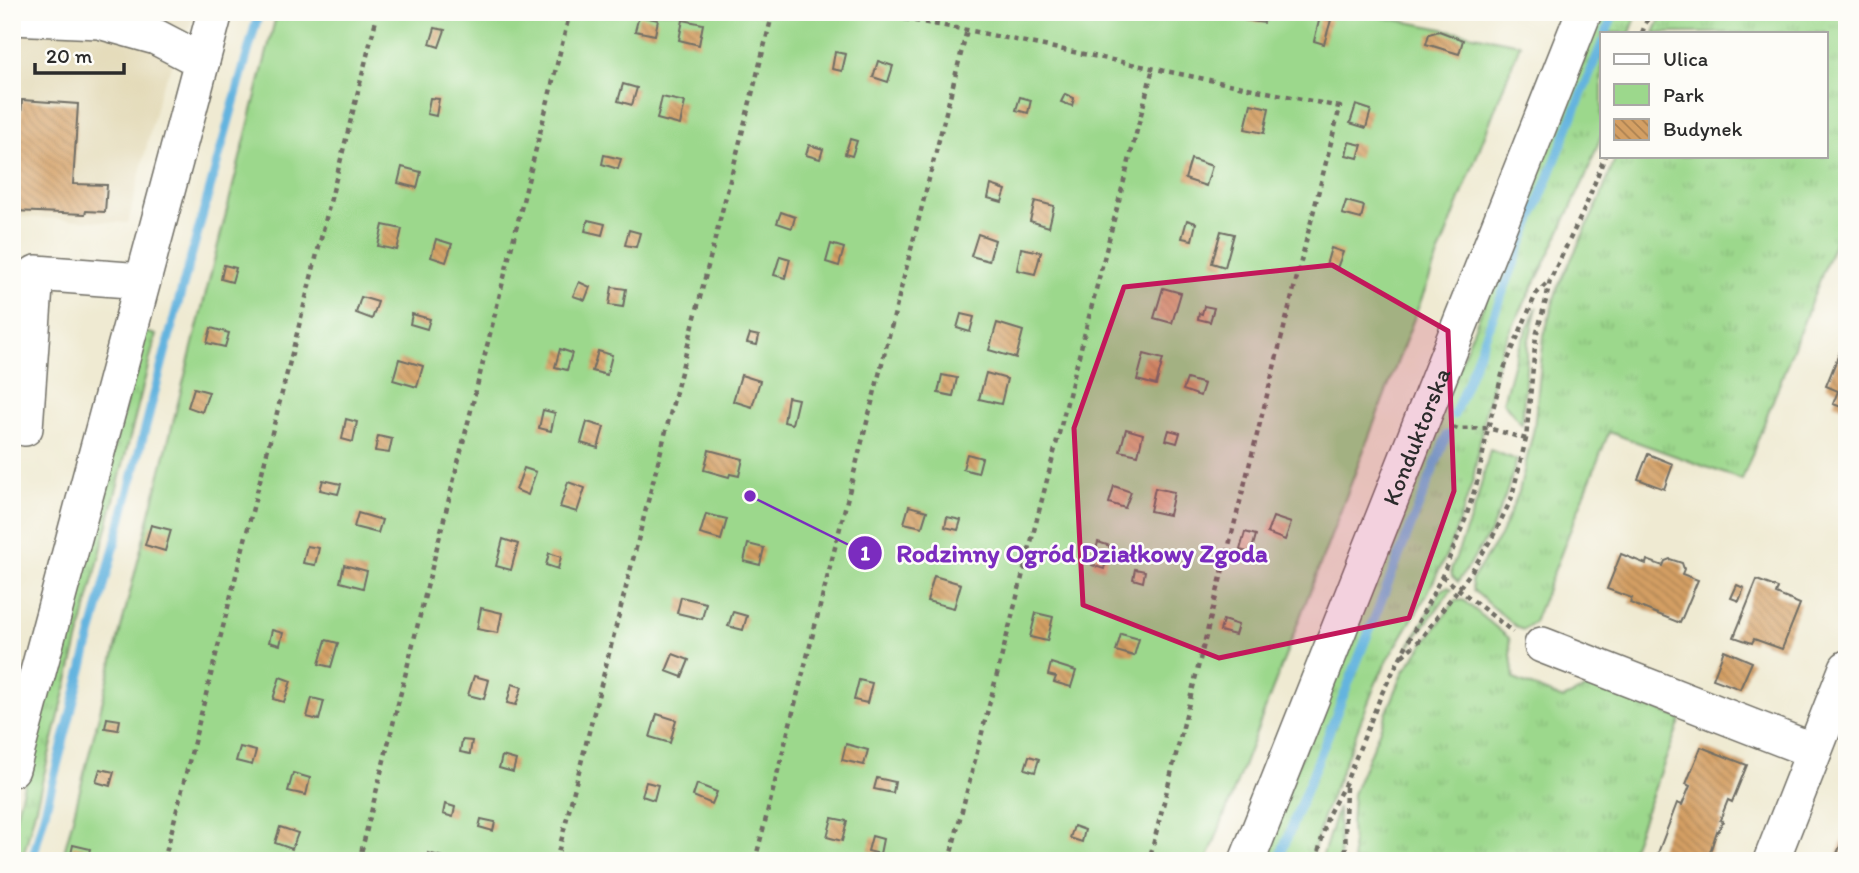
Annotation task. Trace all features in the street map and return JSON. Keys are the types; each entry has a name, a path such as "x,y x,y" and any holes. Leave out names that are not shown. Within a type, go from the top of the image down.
{"street":[{"path":"12,769 215,12"},
{"name":"Konduktorska","path":"1247,861 1584,12"},
{"path":"12,17 99,22 156,37 202,61"},
{"path":"25,428 36,273 142,281"},
{"path":"1542,645 1814,751"},
{"path":"1772,861 1847,668"}],"path":[{"path":"164,861 378,12"},
{"path":"359,861 570,12"},
{"path":"556,861 773,12"},
{"path":"865,12 967,30 1340,107 1149,861"},
{"path":"1642,32 1650,12"},
{"path":"755,861 967,30"},
{"path":"949,861 1153,68"},
{"path":"1401,657 1419,641 1460,589 1493,536 1511,500 1526,439 1536,336 1550,280 1585,208 1604,158"},
{"path":"1316,861 1328,815 1346,782 1382,694 1442,576 1465,520 1478,479 1503,371 1536,294 1550,280"},
{"path":"1423,417 1458,429 1488,428 1526,439"},
{"path":"1442,576 1506,627 1542,645"},
{"path":"1346,782 1346,861"}],"highlighted area":[{"path":"1332,265 1448,331 1454,491 1409,618 1219,658 1083,605 1074,428 1124,287"}],"shaded area":[{"path":"12,12 197,12 160,91 128,223 13,216 12,223"}],"green space":[{"path":"277,12 1356,12 1520,44 1207,861 62,861"},
{"path":"1602,12 1638,12 1630,32 1600,32 1600,138 1586,176 1502,347 1485,413 1473,480 1447,554 1376,683 1323,817 1311,861 1259,861"},
{"path":"1663,12 1847,12 1847,210 1742,480 1609,432 1534,622 1523,630 1473,590 1471,581 1500,536 1519,492 1534,428 1544,336 1557,289 1600,199 1615,158 1828,158 1828,32 1654,32"},
{"path":"1537,307 1528,343 1522,425 1503,402 1516,354"},
{"path":"145,332 156,335 22,861 12,861 12,830"},
{"path":"1490,450 1517,460 1490,533 1458,582 1452,576 1451,570 1476,504"},
{"path":"1447,587 1452,589 1407,649 1441,591"},
{"path":"1463,600 1509,638 1514,679 1563,699 1596,684 1681,719 1627,861 1353,861 1353,794 1404,671 1455,601"},
{"path":"1338,807 1340,861 1321,861"}],"building":[{"path":"1243,12 1266,12 1264,23 1242,20"},
{"path":"639,16 658,20 655,35 635,31"},
{"path":"1320,17 1331,20 1324,44 1314,41"},
{"path":"683,20 703,24 699,45 679,40"},
{"path":"435,28 445,30 439,47 430,44"},
{"path":"1439,31 1463,40 1459,54 1426,44 1429,34"},
{"path":"835,52 846,54 842,71 832,69"},
{"path":"878,61 893,66 888,82 873,77"},
{"path":"623,84 637,88 632,105 618,101"},
{"path":"1065,94 1074,98 1072,106 1061,102"},
{"path":"662,97 685,102 680,125 657,119"},
{"path":"1020,97 1031,100 1028,113 1016,110"},
{"path":"430,98 439,99 436,116 427,114"},
{"path":"22,100 78,104 73,184 107,185 105,212 86,211 85,214 15,211"},
{"path":"1251,104 1269,108 1264,133 1245,129"},
{"path":"1356,105 1371,110 1366,128 1350,123"},
{"path":"850,139 857,141 852,156 845,154"},
{"path":"1349,142 1362,145 1358,158 1346,155"},
{"path":"809,145 823,149 820,159 806,155"},
{"path":"604,155 621,159 618,169 602,164"},
{"path":"1191,159 1212,166 1206,186 1185,179"},
{"path":"402,167 421,172 417,188 398,183"},
{"path":"991,185 1006,190 1002,202 988,198"},
{"path":"1035,201 1054,206 1049,227 1030,221"},
{"path":"1346,201 1364,206 1361,219 1342,214"},
{"path":"781,212 795,217 792,228 777,223"},
{"path":"588,220 605,224 602,235 585,231"},
{"path":"1187,220 1196,223 1192,240 1182,238"},
{"path":"383,225 402,229 397,250 378,246"},
{"path":"629,230 640,233 636,247 625,245"},
{"path":"1221,231 1234,234 1225,267 1212,263"},
{"path":"978,234 995,240 989,261 971,256"},
{"path":"436,239 452,244 446,262 431,257"},
{"path":"831,244 844,248 839,266 826,262"},
{"path":"1021,248 1041,252 1035,274 1017,270"},
{"path":"1331,248 1343,252 1337,268 1326,265"},
{"path":"780,256 790,259 785,278 774,275"},
{"path":"224,265 236,268 232,282 221,279"},
{"path":"579,282 590,287 585,300 573,296"},
{"path":"612,287 626,289 623,307 609,305"},
{"path":"1163,288 1181,293 1172,323 1154,318"},
{"path":"361,297 378,302 372,319 356,313"},
{"path":"1204,306 1214,308 1210,322 1198,319"},
{"path":"412,314 430,319 427,329 410,324"},
{"path":"961,314 974,317 970,332 957,328"},
{"path":"997,323 1023,331 1016,358 989,350"},
{"path":"211,328 229,333 225,347 207,343"},
{"path":"750,334 759,336 757,345 747,343"},
{"path":"560,349 572,353 567,370 555,367"},
{"path":"1841,349 1847,352 1847,409 1833,404 1838,391 1826,386"},
{"path":"598,351 612,355 607,375 592,371"},
{"path":"1144,354 1163,359 1156,385 1137,380"},
{"path":"399,359 423,366 417,387 393,380"},
{"path":"986,373 1007,379 1001,404 979,399"},
{"path":"741,375 760,381 752,407 733,401"},
{"path":"942,375 957,378 953,396 938,393"},
{"path":"1187,379 1204,384 1200,396 1183,390"},
{"path":"194,388 209,392 202,412 188,407"},
{"path":"788,397 798,399 792,424 784,422"},
{"path":"543,410 555,413 551,431 539,428"},
{"path":"346,419 357,422 353,442 342,439"},
{"path":"587,422 604,427 598,448 581,443"},
{"path":"1126,429 1143,434 1138,455 1120,451"},
{"path":"1169,430 1180,433 1177,443 1166,440"},
{"path":"378,436 392,439 389,453 375,451"},
{"path":"709,450 743,459 739,476 730,474 729,477 704,470"},
{"path":"967,454 982,458 978,473 963,469"},
{"path":"1648,454 1673,464 1664,489 1638,479"},
{"path":"524,468 536,472 528,495 516,490"},
{"path":"323,480 341,484 338,494 320,490"},
{"path":"568,482 585,488 577,512 560,507"},
{"path":"1114,486 1131,492 1125,508 1109,503"},
{"path":"1155,488 1174,492 1169,515 1150,511"},
{"path":"909,506 927,511 922,527 904,523"},
{"path":"358,513 382,520 378,533 354,527"},
{"path":"706,514 727,519 721,540 700,534"},
{"path":"947,517 961,520 958,530 945,527"},
{"path":"1273,517 1291,523 1285,540 1267,533"},
{"path":"151,525 171,530 165,551 145,545"},
{"path":"1245,532 1256,535 1251,553 1240,550"},
{"path":"503,539 518,544 511,570 496,566"},
{"path":"1098,542 1110,546 1104,569 1092,565"},
{"path":"748,544 764,548 760,565 744,561"},
{"path":"307,546 319,548 315,565 303,563"},
{"path":"549,553 561,557 558,569 546,565"},
{"path":"1621,554 1646,564 1647,560 1663,566 1665,561 1670,559 1682,563 1682,574 1698,580 1680,623 1630,603 1632,598 1607,589"},
{"path":"344,565 367,571 363,588 340,582"},
{"path":"1135,569 1145,571 1143,582 1133,579"},
{"path":"934,576 961,584 954,608 927,601"},
{"path":"1757,580 1778,588 1776,594 1800,604 1782,649 1754,639 1752,643 1734,637"},
{"path":"1737,585 1744,588 1739,601 1731,598"},
{"path":"681,597 706,603 702,619 677,613"},
{"path":"481,608 502,613 498,633 477,629"},
{"path":"733,612 747,616 743,630 728,626"},
{"path":"1036,613 1053,617 1047,641 1030,637"},
{"path":"1223,620 1238,625 1235,635 1220,631"},
{"path":"272,630 283,633 280,645 269,642"},
{"path":"1121,634 1139,639 1134,656 1116,651"},
{"path":"326,640 338,643 331,667 319,664"},
{"path":"1724,650 1752,662 1740,689 1713,679"},
{"path":"673,654 689,660 682,677 666,671"},
{"path":"1051,663 1076,671 1071,687 1054,682 1056,677 1048,675"},
{"path":"474,676 489,680 484,699 468,695"},
{"path":"280,677 291,681 284,702 273,699"},
{"path":"859,680 872,683 867,703 854,700"},
{"path":"512,684 522,687 516,705 507,703"},
{"path":"312,698 324,701 319,720 307,717"},
{"path":"657,714 676,720 670,743 650,737"},
{"path":"107,718 120,720 118,730 105,728"},
{"path":"462,740 472,741 470,754 460,752"},
{"path":"846,744 868,750 864,765 842,760"},
{"path":"240,747 256,751 252,765 236,761"},
{"path":"1701,747 1747,765 1732,802 1728,800 1720,820 1723,821 1707,861 1678,861 1658,853 1677,803 1682,805 1690,786 1686,784"},
{"path":"502,756 516,760 513,772 499,768"},
{"path":"1029,756 1039,759 1035,772 1025,769"},
{"path":"100,769 114,772 110,786 96,782"},
{"path":"293,773 310,778 306,795 288,791"},
{"path":"877,778 895,782 893,793 874,789"},
{"path":"646,782 658,785 654,800 642,796"},
{"path":"697,784 717,792 712,804 693,796"},
{"path":"445,804 455,807 453,817 443,814"},
{"path":"832,818 847,821 842,841 827,837"},
{"path":"481,819 495,822 493,831 479,827"},
{"path":"1074,826 1085,830 1082,842 1070,838"},
{"path":"280,827 298,833 292,849 275,843"},
{"path":"1847,829 1847,861 1834,861"},
{"path":"872,836 883,839 880,854 868,851"},
{"path":"73,845 90,849 87,861 70,859"},
{"path":"428,853 443,857 443,861 426,861"}],"waterway":[{"path":"32,861 177,307 259,12"},
{"path":"1606,32 1614,12"},
{"path":"1454,415 1600,48"},
{"path":"1278,861 1447,435"}],"place":[{"name":"Rodzinny Ogród Działkowy Zgoda","path":"750,496"}]}
